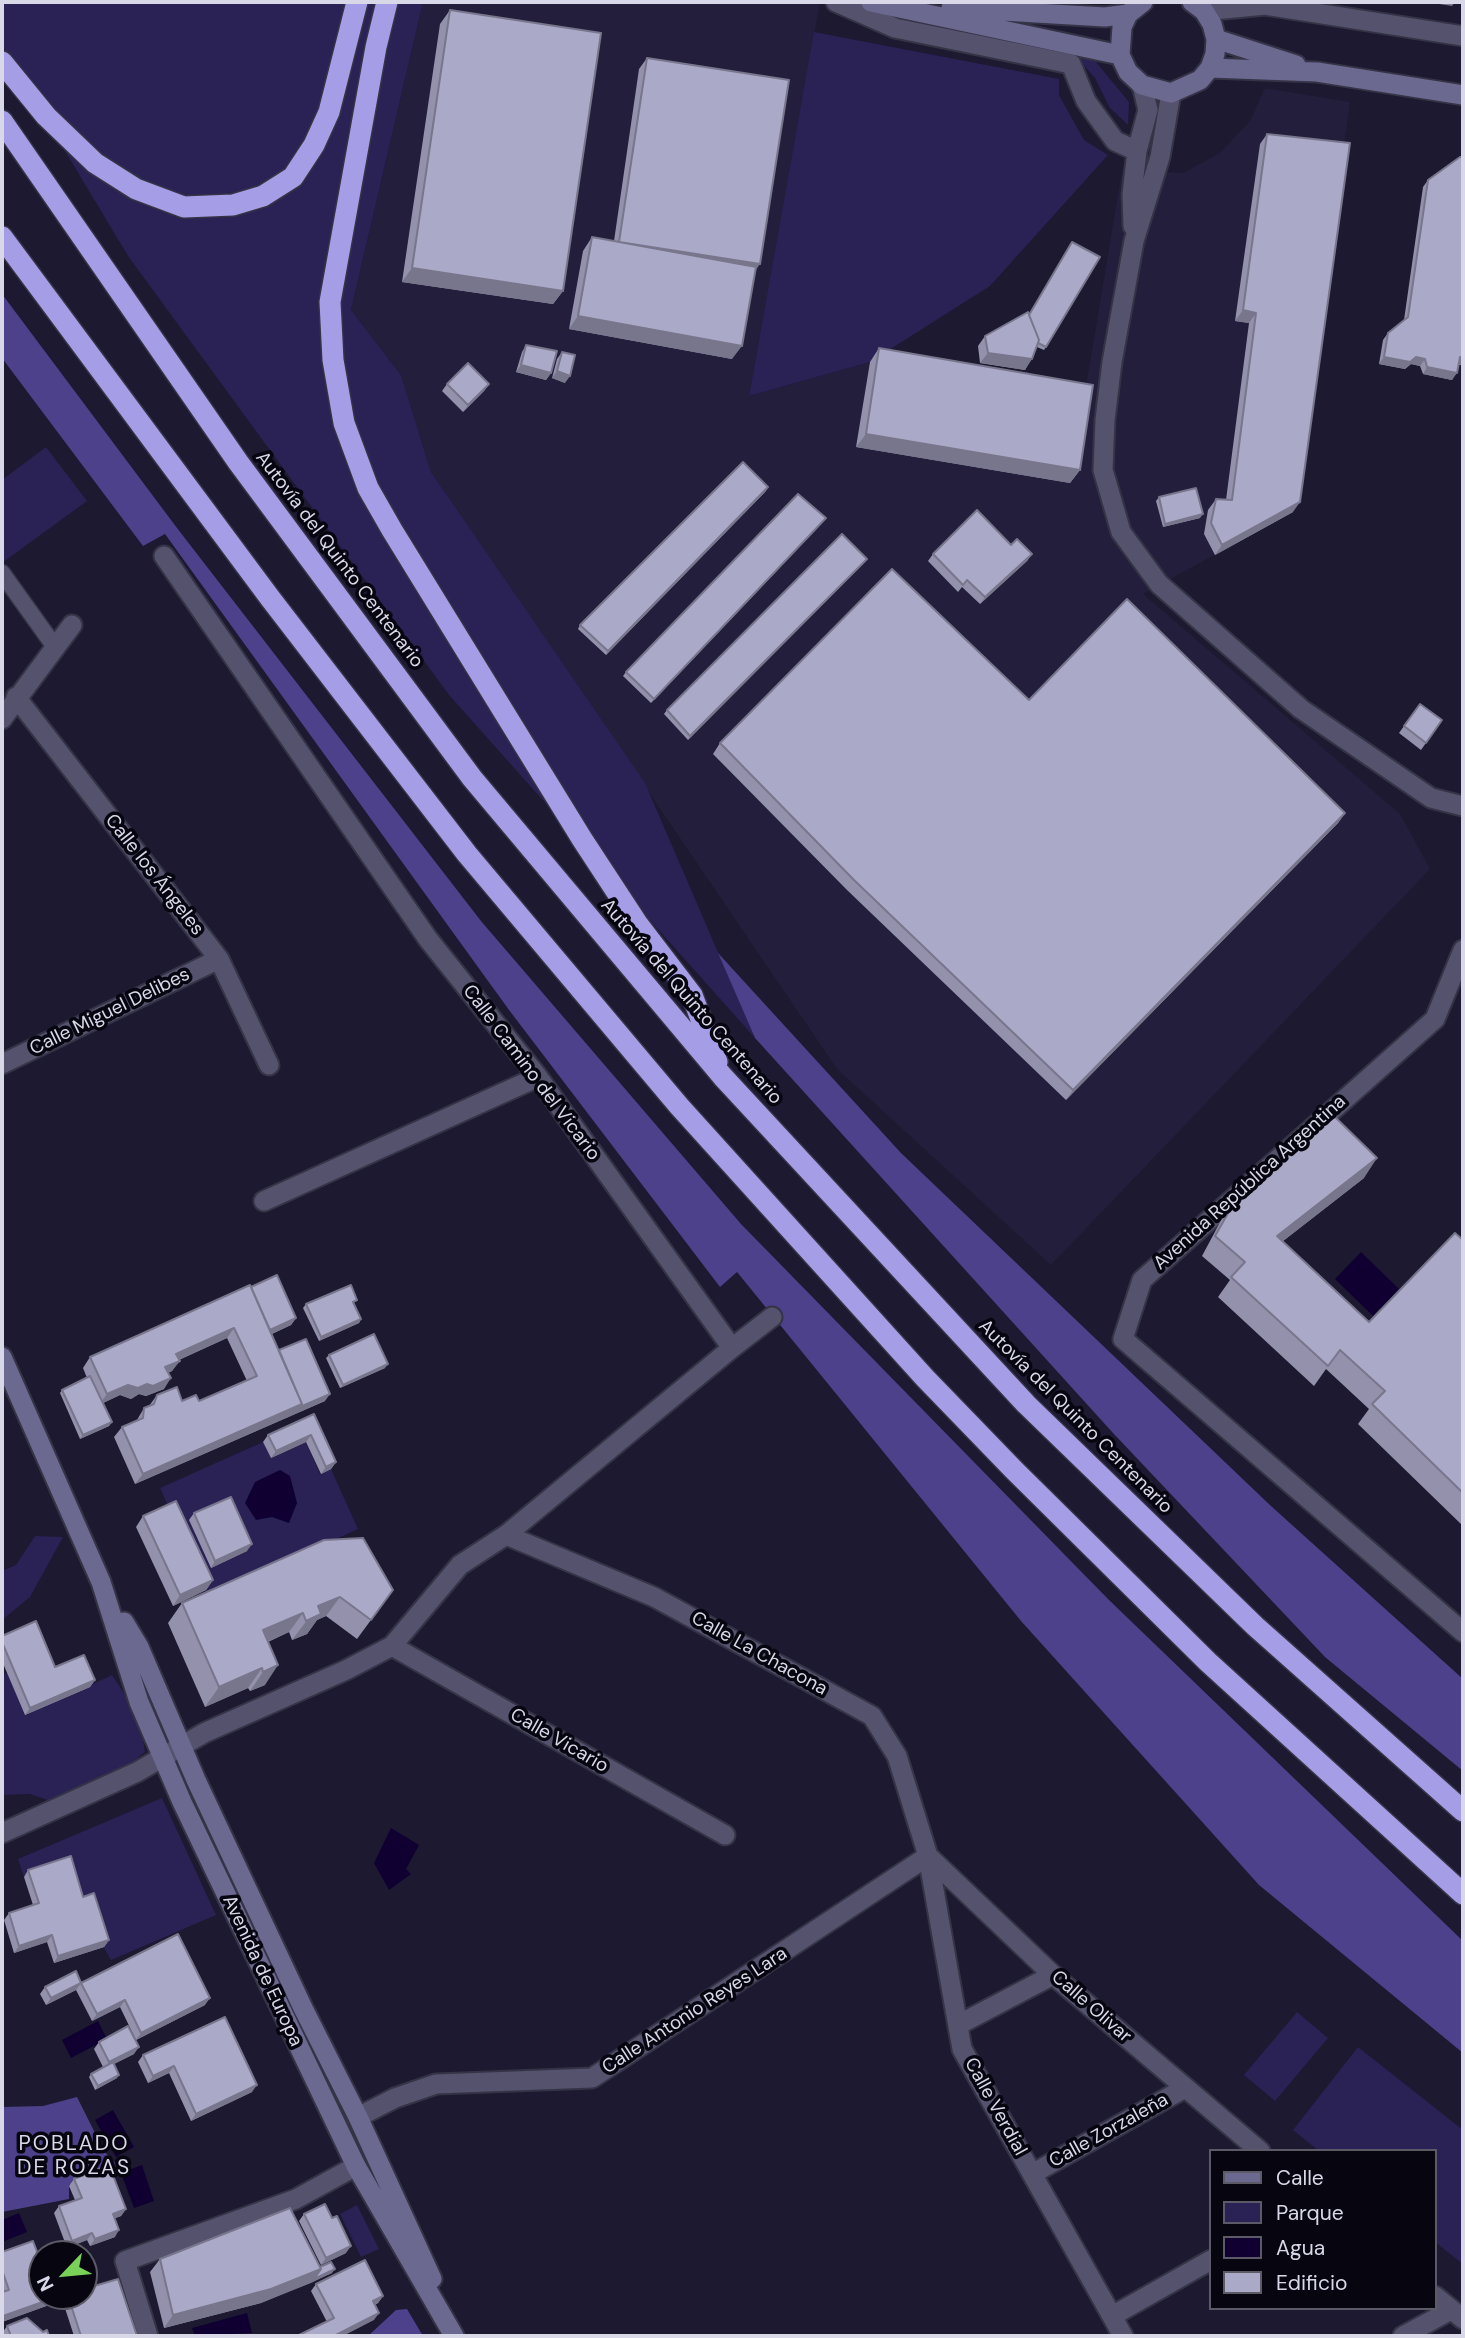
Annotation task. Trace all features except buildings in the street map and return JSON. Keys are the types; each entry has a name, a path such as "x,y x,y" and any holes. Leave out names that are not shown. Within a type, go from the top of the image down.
{"highway":[{"path":"341,2 348,29"},
{"path":"2,62 46,116 95,163 136,189 184,207 233,205 263,196 293,177 300,166 329,112 357,2"},
{"path":"387,2 376,47 330,302 334,360 344,423 368,488 482,679 630,912 692,995 723,1077"},
{"name":"Autovía del Quinto Centenario","path":"2,121 238,462 472,778 723,1077 1026,1405 1255,1626 1463,1811"},
{"path":"2,237 270,598 467,854 679,1106 925,1378 1014,1470 1208,1662 1463,1894"}],"main road":[{"path":"871,2 900,6 1120,55"},
{"path":"900,6 1081,8 1105,17 1137,5"},
{"path":"1137,5 1119,41 1120,55 1128,72 1142,85 1171,93 1187,89 1210,68 1216,39 1198,6"},
{"path":"1216,39 1317,72"},
{"path":"1210,68 1317,72 1463,95"},
{"name":"Avenida de Europa","path":"2,1357 104,1590 161,1763 356,2166 454,2336"},
{"name":"Avenida de Europa","path":"104,1590 139,1647 184,1739 275,1949 358,2117 425,2263 454,2336"},
{"path":"121,1637 165,1729 184,1739"},
{"path":"161,1763 180,1771 253,1928 275,1949"},
{"path":"304,2061 324,2075 344,2113 358,2117"}],"street":[{"path":"836,2 895,28 1071,64 1086,101 1115,141 1138,151"},
{"path":"1198,6 1265,5 1463,36"},
{"path":"1134,242 1132,194 1138,151 1148,110 1142,85"},
{"path":"1171,93 1160,157 1134,242 1112,362 1103,470 1121,531 1159,584 1301,709 1431,798 1463,806"},
{"name":"Calle Camino del Vicario","path":"164,556 428,939 538,1077 732,1348"},
{"path":"2,573 55,647"},
{"path":"2,719 72,625"},
{"name":"Calle los Ángeles","path":"16,697 219,959 269,1065"},
{"name":"Avenida República Argentina","path":"1463,950 1435,1019 1142,1280 1124,1339 1463,1632"},
{"name":"Calle Miguel Delibes","path":"2,1064 219,959"},
{"path":"264,1200 538,1077"},
{"path":"2,1833 161,1763 184,1739 346,1670 392,1646 460,1565 506,1535 772,1317"},
{"name":"Calle La Chacona","path":"506,1535 654,1597 872,1716 897,1756 928,1856"},
{"name":"Calle Vicario","path":"392,1646 725,1835"},
{"name":"Calle Olivar","path":"928,1856 1053,1975 1258,2149"},
{"name":"Calle Verdial","path":"928,1856 962,2049 1123,2336"},
{"name":"Calle Antonio Reyes Lara","path":"358,2117 395,2098 436,2084 592,2078 928,1856"},
{"path":"958,2025 1053,1975"},
{"name":"Calle Zorzaleña","path":"1032,2174 1185,2088"},
{"path":"148,2336 125,2261 296,2199 356,2166"},
{"path":"1112,2316 1210,2261"},
{"path":"1403,2336 1457,2315 1437,2298"}],"shaded area":[{"path":"423,2 820,2 749,396 870,362 856,447 1070,483 1122,170 1183,173 1220,153 1250,121 1265,88 1350,102 1293,512 1143,594 1400,814 1430,869 1051,1265 837,1069 431,472 401,375 351,310"},
{"path":"2,294 177,528 481,921 741,1224 1108,1599 1463,1941 1463,2053 1259,1885 1021,1621 737,1272 720,1287 509,1010 165,534 143,546 2,358"},
{"path":"718,953 901,1153 1271,1506 1463,1679 1463,1771 1325,1657 1113,1433 755,1038"},
{"path":"77,2097 104,2151 119,2167 69,2185 69,2199 2,2212 2,2107 43,2106"},
{"path":"407,2309 423,2336 368,2336 396,2310"}],"green space":[{"path":"2,2 423,2 351,310 401,375 431,472 645,783 755,1038 449,695 128,256 2,46"},
{"path":"814,32 1059,79 1059,95 1084,140 1108,155 990,286 870,362 749,396"},
{"path":"986,40 1091,56 1129,102 1128,125 1110,108 1095,78 1078,59"},
{"path":"46,447 87,501 2,563 2,480"},
{"path":"263,1442 271,1458 306,1442 320,1474 331,1469 358,1529 209,1597 160,1488"},
{"path":"35,1536 63,1537 30,1597 2,1620 2,1571 16,1565"},
{"path":"8,1672 26,1715 112,1675 139,1716 145,1752 74,1809 30,1794 2,1795 2,1676"},
{"path":"162,1798 216,1915 111,1960 79,1904 66,1864 24,1877 18,1859"},
{"path":"1297,2012 1328,2038 1275,2101 1244,2075"},
{"path":"1358,2047 1463,2130 1463,2264 1437,2244 1437,2149 1317,2149 1293,2130"},
{"path":"357,2205 379,2249 361,2257 340,2214"}],"water":[{"path":"1361,1252 1399,1289 1373,1316 1335,1279"},
{"path":"280,1470 290,1476 297,1503 289,1523 272,1517 256,1520 245,1503 255,1482"},
{"path":"391,1828 419,1845 406,1869 411,1874 389,1890 374,1863"},
{"path":"98,2021 107,2039 71,2058 62,2040"},
{"path":"113,2110 134,2147 116,2157 95,2120"},
{"path":"142,2165 154,2201 134,2208 121,2173"},
{"path":"19,2213 27,2232 2,2242 2,2220"},
{"path":"247,2313 252,2333 195,2336 192,2328"}],"district":[{"name":"POBLADO DE ROZAS","path":"74,2156"}]}
